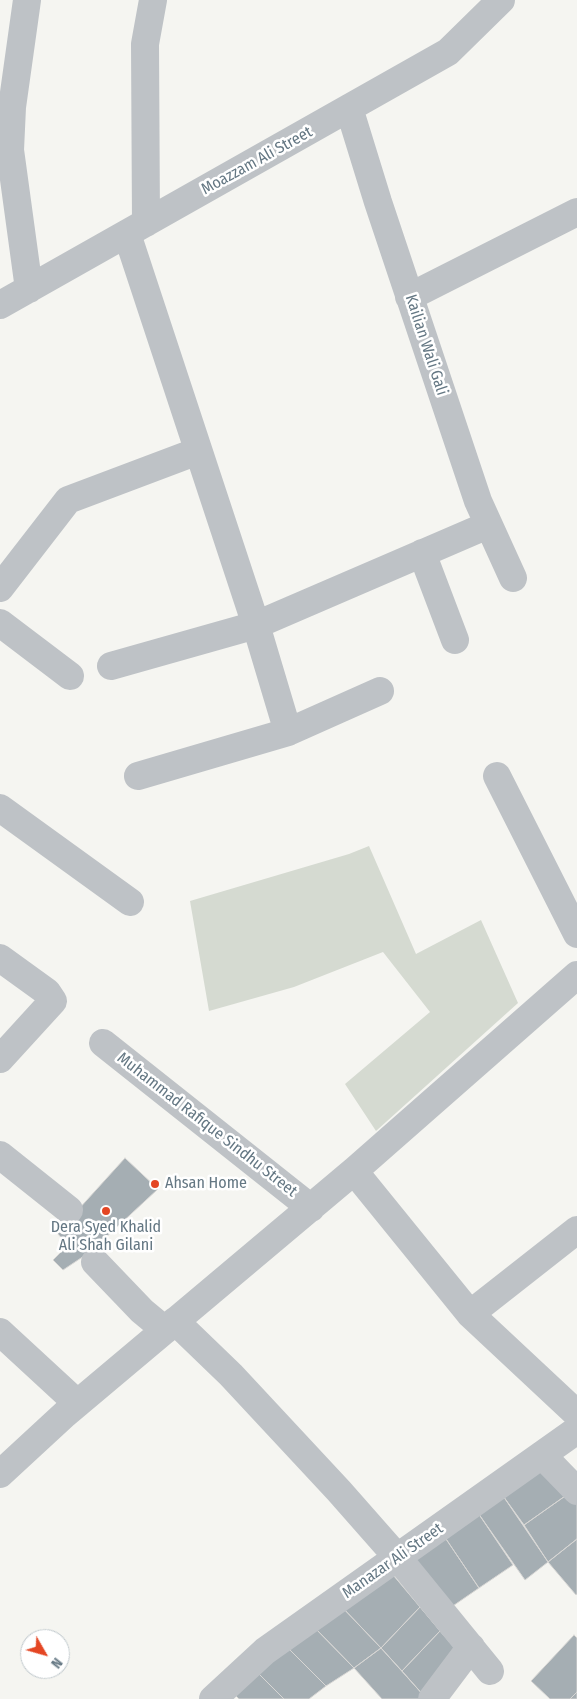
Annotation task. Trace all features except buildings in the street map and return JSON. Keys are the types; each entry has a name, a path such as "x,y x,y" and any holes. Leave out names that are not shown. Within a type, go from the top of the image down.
{"street":[{"path":"26,0 12,107 10,150 28,289"},
{"path":"153,0 145,44 136,228 198,451 256,625 288,732"},
{"name":"Moazzam Ali Street","path":"0,305 448,52 501,0"},
{"name":"Kailian Wali Gali","path":"349,108 478,501 513,578"},
{"path":"410,297 577,212"},
{"path":"0,588 68,500 198,451"},
{"path":"111,666 256,625 488,525"},
{"path":"422,554 456,640"},
{"path":"0,623 70,676"},
{"path":"138,776 288,732 380,691"},
{"path":"496,776 577,934"},
{"path":"0,808 130,902"},
{"path":"0,958 47,992 53,1001 0,1059"},
{"path":"0,1474 77,1404 311,1208 577,975"},
{"name":"Muhammad Rafique Sindhu Street","path":"103,1043 311,1208"},
{"path":"0,1155 69,1210"},
{"path":"354,1171 470,1314 577,1414"},
{"path":"470,1314 577,1230"},
{"path":"95,1262 142,1311 170,1326 231,1375 398,1558 490,1671"},
{"path":"0,1332 77,1404"},
{"name":"Manazar Ali Street","path":"213,1699 265,1652 577,1430"},
{"path":"542,1455 577,1491"},
{"path":"432,1699 471,1647"}],"shaded area":[{"path":"369,846 416,954 481,920 518,1003 376,1131 345,1084 430,1012 383,952 294,987 209,1011 190,901 349,854"}],"place":[{"name":"Ahsan Home","path":"155,1184"},
{"name":"Dera Syed Khalid Ali Shah Gilani","path":"106,1211"}]}
